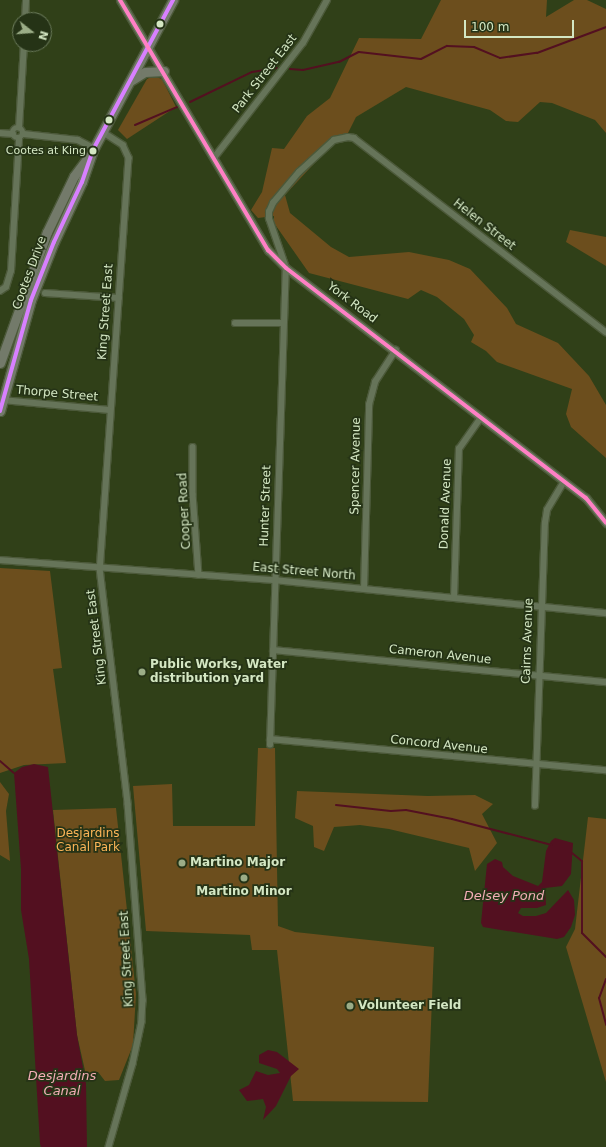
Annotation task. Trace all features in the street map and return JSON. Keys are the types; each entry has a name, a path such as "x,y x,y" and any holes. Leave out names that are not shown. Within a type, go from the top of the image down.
{"main road":[{"path":"149,46 173,0"},
{"name":"Cootes Drive","path":"0,363 47,232 74,176 94,148 149,46"},
{"path":"130,82 145,72 164,71"},
{"name":"Cootes Drive","path":"0,411 31,300 94,148"}],"street":[{"path":"25,12 26,0"},
{"name":"York Road","path":"120,0 164,71 256,234 286,268 396,350 594,505 606,523"},
{"name":"Park Street East","path":"214,158 303,43 328,0"},
{"path":"13,134 19,128 24,52"},
{"path":"19,128 24,134 78,140 94,148"},
{"name":"King Street East","path":"103,132 124,145 129,158 100,568 128,804 143,1000 142,1022 133,1064 109,1147"},
{"path":"0,133 13,134 19,139"},
{"path":"0,291 6,287 11,271 19,139 24,134"},
{"name":"Helen Street","path":"286,268 269,219 273,204 299,172 334,140 348,137 359,142 606,332"},
{"name":"Hunter Street","path":"270,742 274,580 286,268"},
{"path":"45,294 119,298"},
{"path":"235,323 283,323"},
{"name":"Spencer Avenue","path":"364,589 368,405 375,382 396,350"},
{"name":"Thorpe Street","path":"2,400 110,410"},
{"name":"Donald Avenue","path":"454,598 460,449 481,418"},
{"name":"Cooper Road","path":"193,447 193,494 199,575"},
{"name":"Cairns Avenue","path":"535,806 540,606 547,510 564,482"},
{"name":"East Street North","path":"0,560 274,580 606,613"},
{"name":"Cameron Avenue","path":"273,650 606,682"},
{"name":"Concord Avenue","path":"270,742 606,770"}],"green space":[{"path":"441,0 547,0 546,17 574,0 587,0 606,9 606,133 595,120 552,103 540,102 518,122 506,121 490,110 406,87 356,117 346,137 333,143 285,195 290,213 331,247 349,257 409,252 449,260 470,269 507,308 516,324 558,343 589,376 606,405 606,458 571,427 566,414 572,389 497,362 486,351 471,342 474,335 464,319 437,297 421,290 408,299 309,273 274,223 274,216 258,218 251,210 262,192 272,148 284,149 307,116 330,98 359,38 421,39"},
{"path":"153,76 162,79 176,107 127,139 118,130 147,79"},
{"path":"570,230 606,237 606,266 566,242"},
{"path":"0,568 50,571 62,668 53,669 66,763 24,765 0,773"},
{"path":"258,748 275,748 278,926 295,932 434,947 428,1102 293,1101 277,950 252,950 250,935 146,931 133,786 172,784 173,826 255,826"},
{"path":"0,782 9,794 6,811 10,861 0,855"},
{"path":"297,791 428,796 475,795 493,804 482,814 497,843 475,871 469,848 389,829 360,825 334,827 324,851 314,847 313,826 295,818"},
{"name":"Desjardins Canal Park","path":"116,808 136,994 133,1045 119,1080 105,1081 98,1072 86,1075 77,1035 53,810"},
{"path":"588,817 606,819 606,1082 566,947 575,929"}],"water":[{"name":"Desjardins Canal","path":"34,764 48,767 77,1035 86,1084 87,1147 41,1147 40,1144 29,959 21,910 21,869 14,773 22,767"},
{"name":"Delsey Pond","path":"555,838 573,843 571,874 562,886 545,888 546,905 537,908 521,908 518,913 523,916 536,916 546,913 568,890 574,900 575,915 571,927 564,937 557,939 483,927 481,923 487,864 495,859 502,862 503,867 513,876 538,886 542,882 546,851 551,841"},
{"path":"268,1050 277,1052 299,1069 291,1076 276,1106 263,1120 266,1107 263,1099 247,1101 239,1090 249,1085 256,1071 268,1075 280,1073 277,1069 259,1063 259,1055"}],"waterway":[{"path":"290,69 303,70 339,62 359,52 421,59 447,46 474,47 500,58 537,53 606,27"},
{"path":"190,102 252,72 277,68"},
{"path":"135,125 177,107"},
{"path":"0,761 14,773"},
{"path":"336,805 391,811 406,810 452,819 552,845"},
{"path":"572,853 582,861 582,933 606,957"},
{"path":"606,979 599,998 606,1025"}],"transit line":[{"path":"120,0 268,250 286,268 586,498 606,523"},
{"path":"0,411 31,300 54,242 82,182 94,148 173,0"}],"place":[{"name":"Cootes at King","path":"93,151"},
{"name":"Public Works, Water distribution yard","path":"142,672"},
{"name":"Martino Major","path":"182,863"},
{"name":"Martino Minor","path":"244,878"},
{"name":"Volunteer Field","path":"350,1006"}]}
